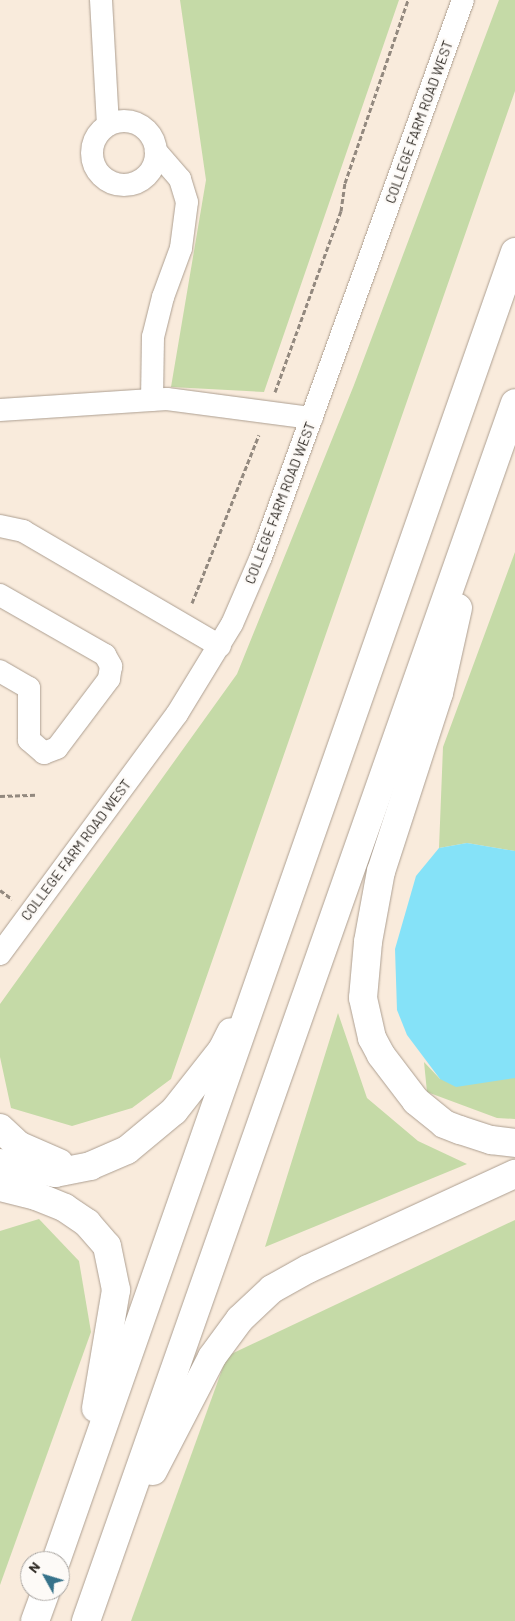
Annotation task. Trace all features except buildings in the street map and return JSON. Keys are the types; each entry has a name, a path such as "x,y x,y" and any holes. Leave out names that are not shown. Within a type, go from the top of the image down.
{"highway":[{"path":"60,1551 515,252"},
{"path":"86,1621 515,403"},
{"path":"483,494 439,693 381,871 368,942 363,998 372,1038 381,1055 416,1101 444,1124 491,1140 515,1142"},
{"path":"0,1163 55,1173 90,1166 127,1150 174,1111 222,1050 266,964"},
{"path":"0,1128 31,1153 59,1163 90,1166"},
{"path":"107,1559 212,1357 256,1302 289,1278 515,1174"},
{"path":"0,1187 51,1201 76,1214 97,1233 107,1246 114,1273 114,1307 83,1485"},
{"path":"0,1208 32,1200 51,1201"},
{"path":"35,1621 42,1601"}],"street":[{"path":"101,0 108,125"},
{"name":"COLLEGE FARM ROAD WEST","path":"0,954 167,727 220,646 252,580 463,0"},
{"path":"152,400 153,337 163,297 181,248 187,202 180,179 156,151 151,136 139,124 129,121 108,125 100,132 92,151 98,170 109,180 123,185 142,179 155,162 156,151"},
{"path":"0,410 152,400 268,411 312,418"},
{"path":"0,526 23,531 220,646"},
{"path":"0,595 105,655 111,666 109,679 57,748 44,753 29,740 29,688 0,671"}],"path":[{"path":"182,624 268,411 341,211 345,183 408,0"},
{"path":"0,796 36,795"},
{"path":"0,890 12,899"},
{"path":"8,904 18,891"}],"green space":[{"path":"180,0 399,0 264,392 171,387 206,180"},
{"path":"499,0 515,0 515,91 171,1079 132,1108 72,1126 11,1108 0,1057 0,1004 237,674 354,385"},
{"path":"515,552 515,851 467,843 439,848 443,747"},
{"path":"338,1013 367,1098 418,1141 467,1164 265,1247"},
{"path":"424,1062 440,1079 515,1078 515,1119 497,1118 427,1092"},
{"path":"39,1219 79,1261 91,1332 0,1585 0,1231"},
{"path":"515,1220 515,1621 131,1621 227,1356"}],"water":[{"path":"467,843 515,851 515,1078 456,1087 440,1079 407,1035 397,1010 395,949 416,876 439,848"}]}
